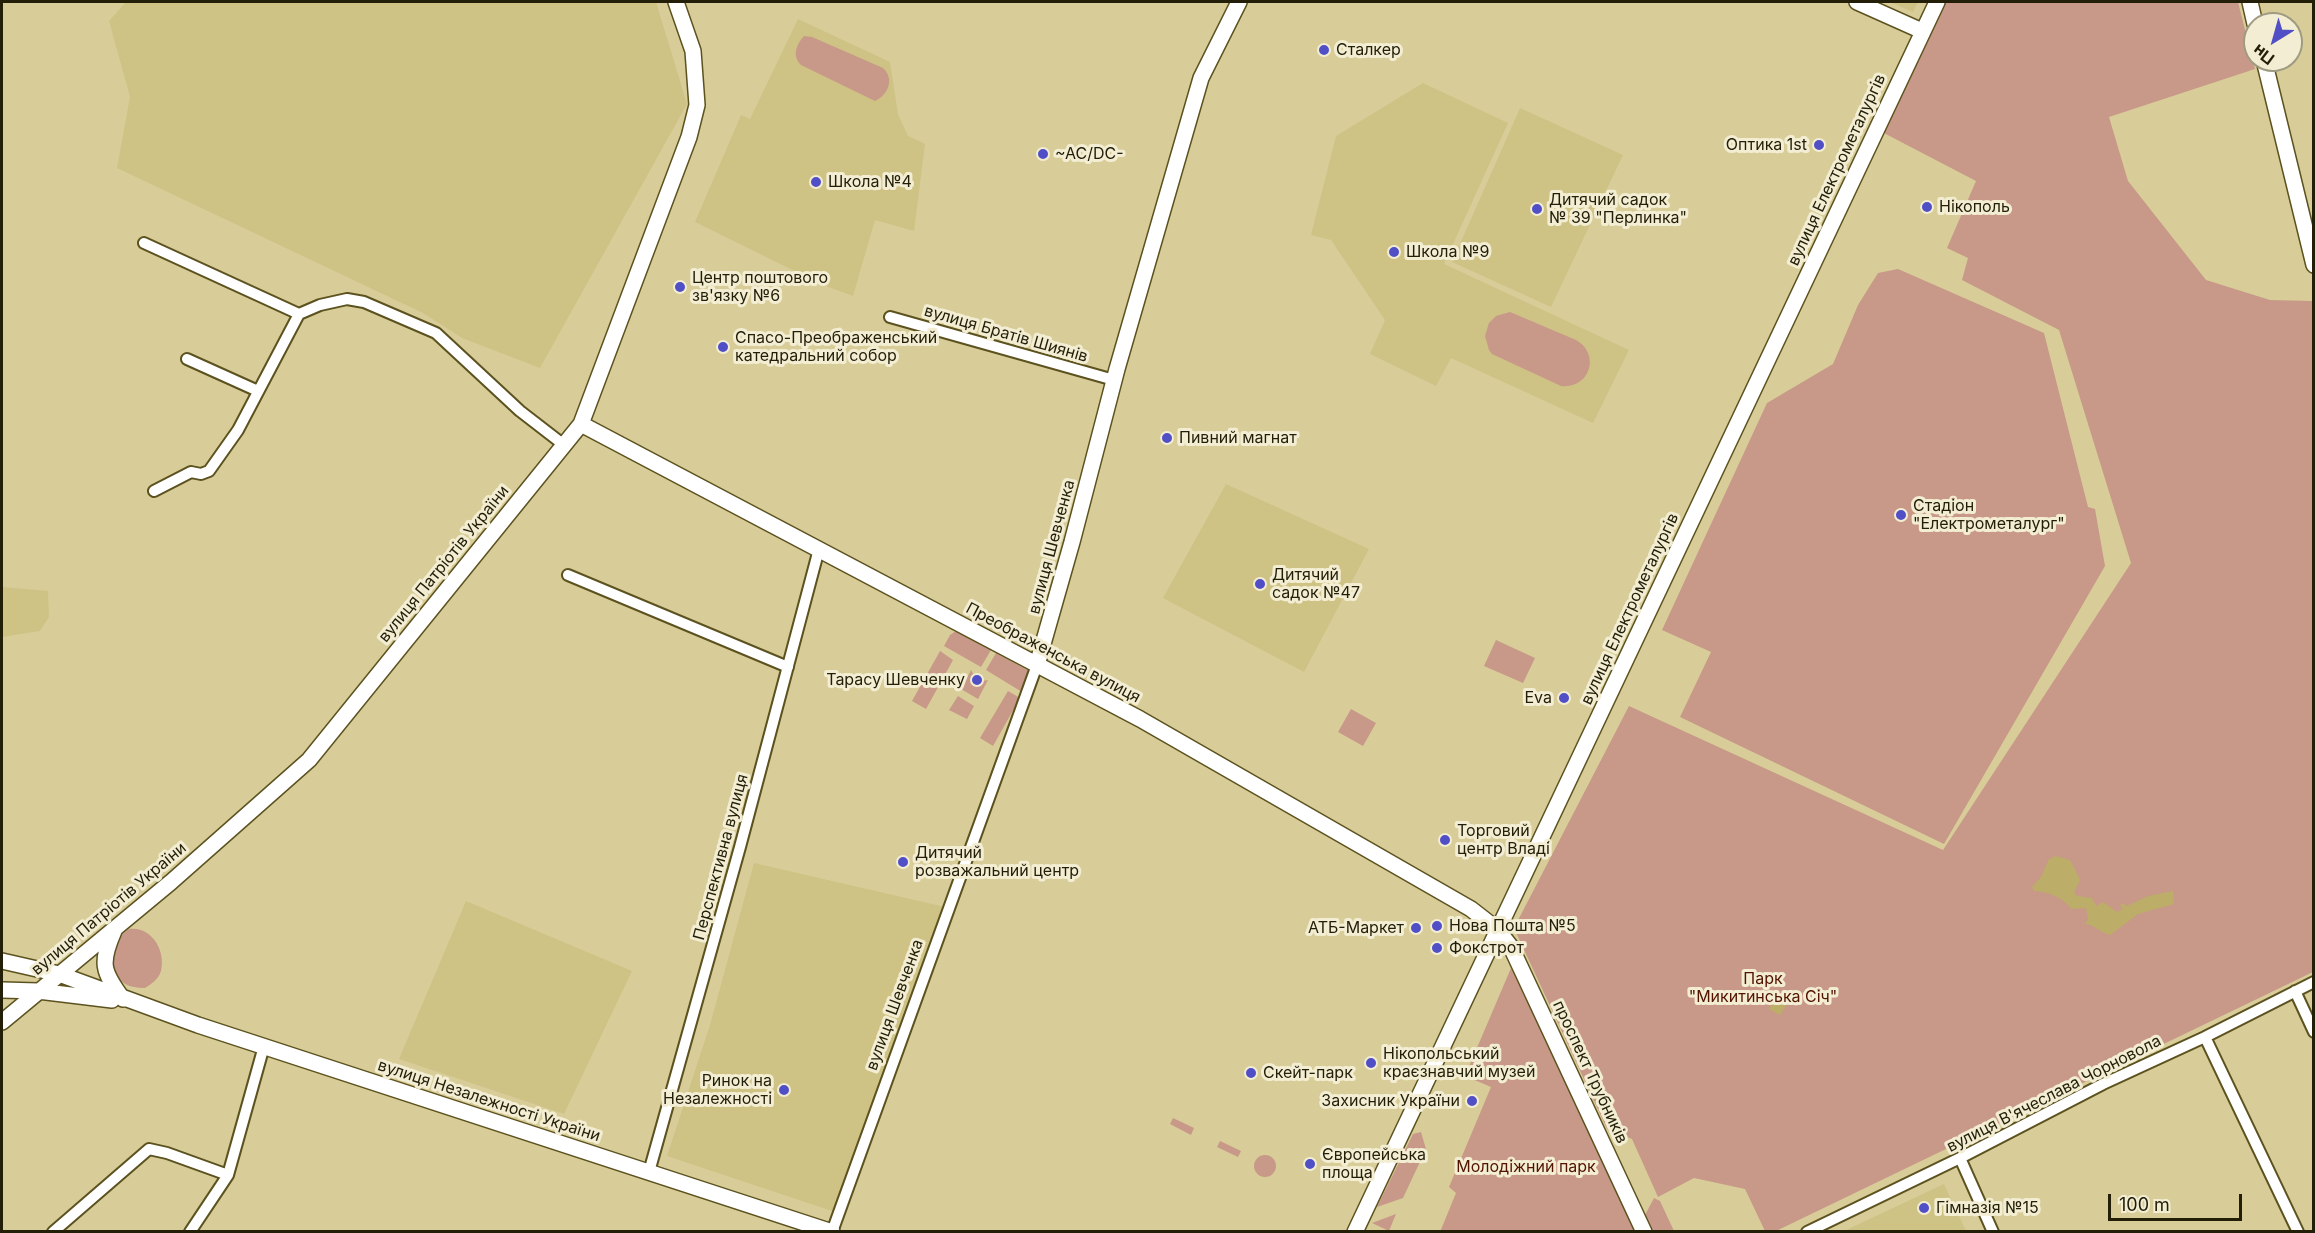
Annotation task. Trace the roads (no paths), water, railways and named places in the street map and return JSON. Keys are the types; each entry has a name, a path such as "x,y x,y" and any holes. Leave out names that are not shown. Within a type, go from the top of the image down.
{"main road":[{"name":"вулиця Патріотів України","path":"2,1023 171,882 309,760 581,424 689,137 697,105 693,51 676,2"},
{"name":"вулиця Шевченка","path":"1037,665 1114,380 1201,78 1239,2"},
{"path":"1857,2 1922,32"},
{"name":"вулиця Електрометалургів","path":"1355,1232 1936,2"},
{"path":"2267,72 2313,265"},
{"name":"Преображенська вулиця","path":"581,424 1140,719 1461,904 1498,930"},
{"path":"115,928 104,952 104,965 111,983 129,1001"},
{"name":"проспект Трубників","path":"1498,930 1511,947 1644,1232"},
{"name":"вулиця Незалежності України","path":"2,961 59,974 129,1001 832,1232"},
{"name":"вулиця Незалежності України","path":"2,990 38,991 129,1001"}],"street":[{"path":"144,243 299,314"},
{"path":"154,491 191,472 201,474 209,471 238,430 299,314 320,305 348,299 364,302 436,333 520,411 564,445"},
{"name":"вулиця Братів Шиянів","path":"890,317 1114,380"},
{"path":"187,359 258,391"},
{"name":"Перспективна вулиця","path":"649,1172 740,847 819,549"},
{"path":"568,575 788,667"},
{"name":"вулиця Шевченка","path":"832,1232 1037,665"},
{"name":"вулиця В'ячеслава Чорновола","path":"1807,1232 2313,982"},
{"path":"2295,991 2313,1032"},
{"path":"2205,1037 2298,1232"},
{"path":"190,1232 228,1175 264,1046"},
{"path":"53,1232 149,1149 167,1153 228,1175"},
{"path":"1960,1158 1993,1232"}],"place":[{"name":"Сталкер","path":"1324,50"},
{"name":"Оптика 1st","path":"1819,145"},
{"name":"~AC/DC-","path":"1043,154"},
{"name":"Школа №4","path":"816,182"},
{"name":"Нікополь","path":"1927,207"},
{"name":"Дитячий садок № 39 \"Перлинка\"","path":"1537,209"},
{"name":"Школа №9","path":"1394,252"},
{"name":"Центр поштового зв'язку №6","path":"680,287"},
{"name":"Спасо-Преображенський катедральний собор","path":"723,347"},
{"name":"Пивний магнат","path":"1167,438"},
{"name":"Стадіон \"Електрометалург\"","path":"1901,515"},
{"name":"Дитячий садок №47","path":"1260,584"},
{"name":"Тарасу Шевченку","path":"977,680"},
{"name":"Eva","path":"1564,698"},
{"name":"Торговий центр Владі","path":"1445,840"},
{"name":"Дитячий розважальний центр","path":"903,862"},
{"name":"Нова Пошта №5","path":"1437,926"},
{"name":"АТБ-Маркет","path":"1416,928"},
{"name":"Фокстрот","path":"1437,948"},
{"name":"Нiкопольський краєзнавчий музей","path":"1371,1063"},
{"name":"Скейт-парк","path":"1251,1073"},
{"name":"Ринок на Незалежності","path":"784,1090"},
{"name":"Захисник України","path":"1472,1101"},
{"name":"Європейська площа","path":"1310,1164"},
{"name":"Гімназія №15","path":"1924,1208"}],"park label":[{"name":"Парк \"Микитинська Січ\"","path":"1763,988"},
{"name":"Молодіжний парк","path":"1526,1167"}]}
